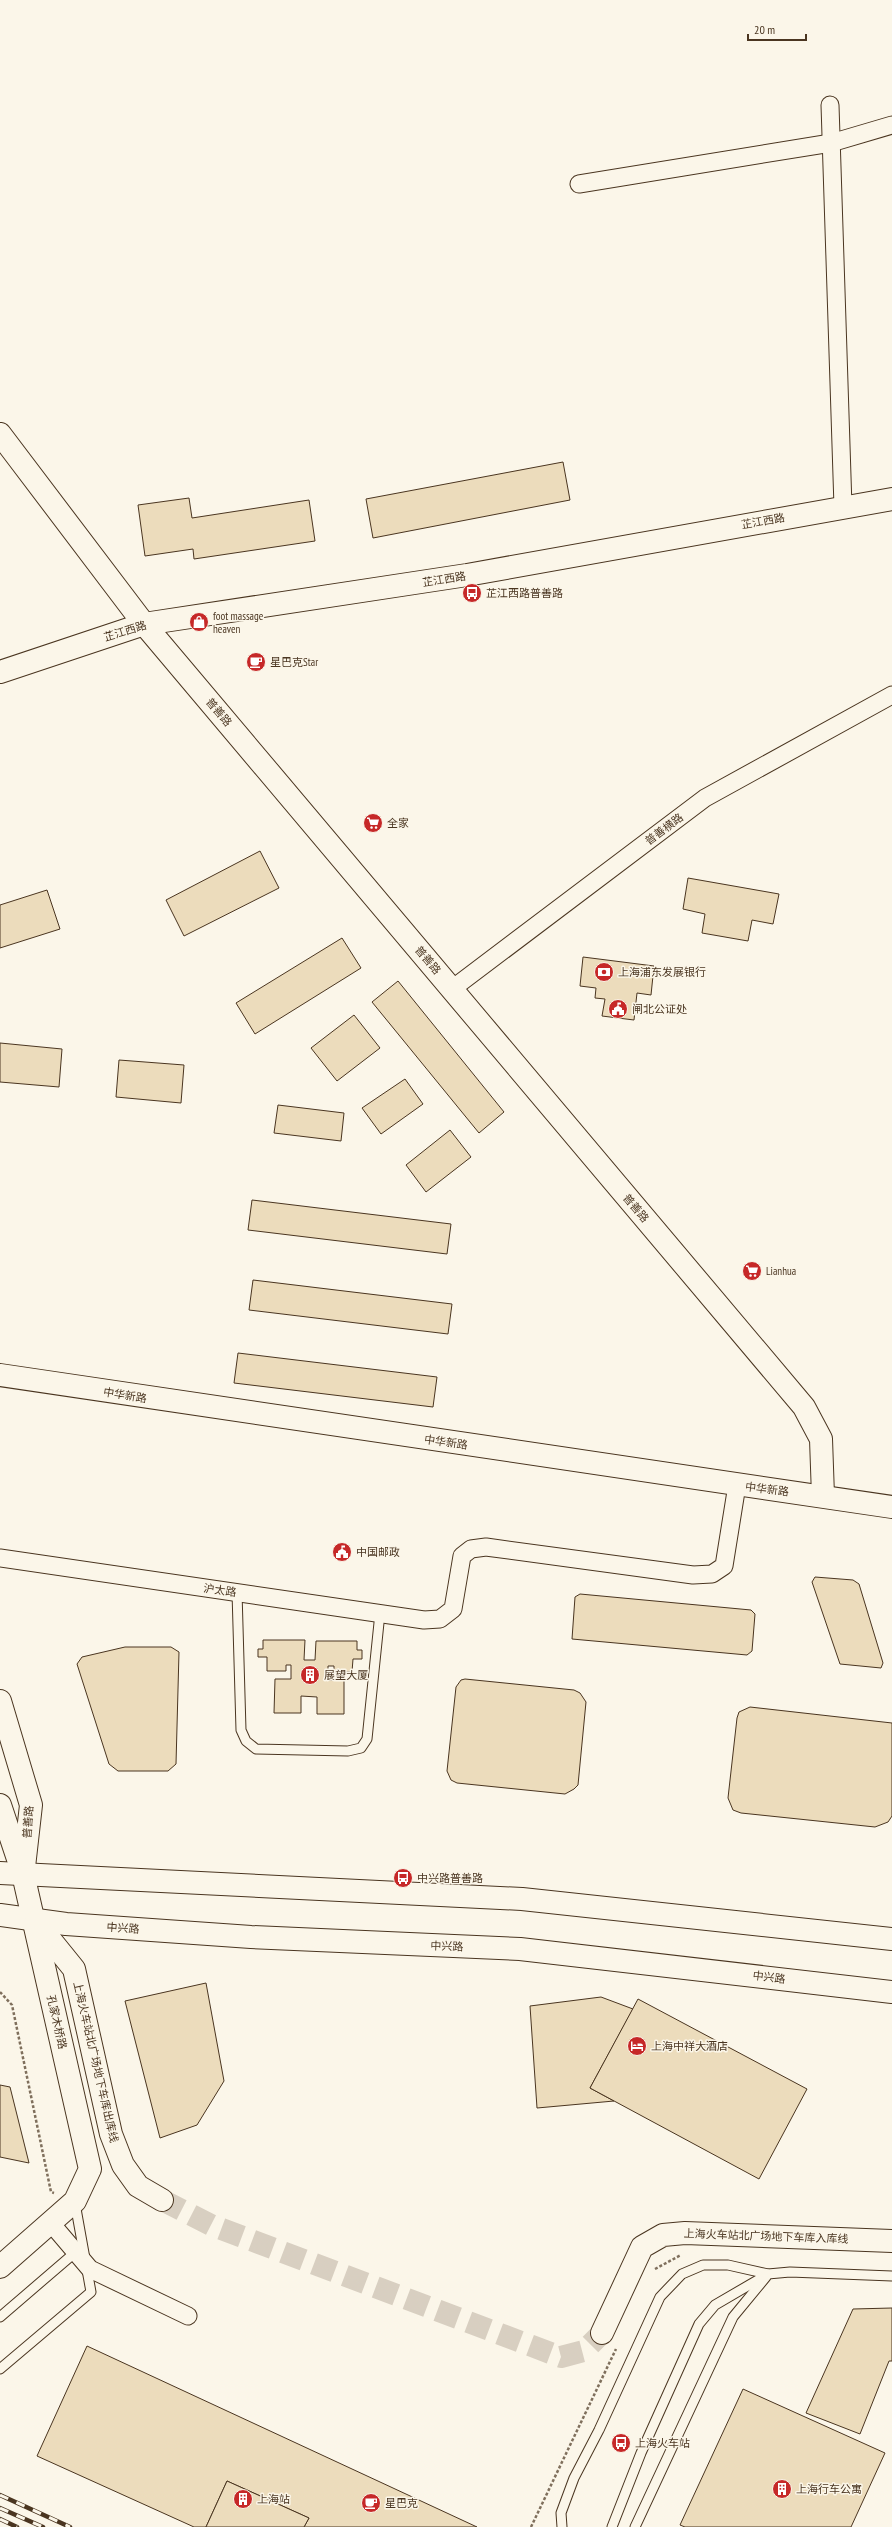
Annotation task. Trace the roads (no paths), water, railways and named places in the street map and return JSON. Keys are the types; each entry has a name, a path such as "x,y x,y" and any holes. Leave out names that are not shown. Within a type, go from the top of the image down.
{"street":[{"path":"830,105 842,507"},
{"path":"579,184 831,143 892,125"},
{"name":"普善路","path":"0,434 144,624 804,1407 821,1439 823,1496"},
{"name":"芷江西路","path":"0,672 144,624 467,575 892,499"},
{"name":"普善横路","path":"452,989 705,798 892,695"},
{"name":"中华新路","path":"0,1376 892,1507"},
{"name":"沪太路","path":"0,1558 380,1614 424,1620 440,1619 453,1609 462,1556 471,1549 486,1547 693,1575 712,1574 724,1566 737,1485"},
{"name":"普善路","path":"0,1701 31,1805 23,1874"},
{"name":"普善路","path":"0,1805 23,1874"},
{"path":"0,1873 522,1899 892,1940"},
{"name":"孔家木桥路","path":"23,1874 90,2169 75,2201"},
{"name":"中兴路","path":"0,1915 33,1918 66,1924 251,1937 520,1949 892,1992"},
{"name":"上海火车站北广场地下车库出库线","path":"33,1918 74,1969 111,2134 123,2165 138,2186 162,2200"},
{"path":"0,2267 75,2201"},
{"path":"50,2222 82,2254 90,2268 188,2316"},
{"name":"上海火车站北广场地下车库入库线","path":"611,2337 642,2247 663,2235 685,2233 892,2241"}],"lane":[{"path":"237,1592 242,1730 246,1741 256,1749 348,1751 361,1748 366,1739 380,1614"},
{"path":"0,2369 91,2292 82,2254 75,2201"},
{"path":"0,2317 82,2254"},
{"path":"562,2527 561,2514 574,2478 599,2430 660,2297 682,2274 703,2265 728,2265 768,2274 790,2272 892,2276"},
{"path":"612,2527 641,2453 700,2324 715,2305 768,2274"},
{"path":"635,2527 733,2317 768,2274"}],"tunnel":[{"path":"162,2200 211,2225 561,2357 584,2351 602,2333"}],"railway":[{"path":"0,2495 70,2527"},
{"path":"0,2508 43,2527"},
{"path":"0,2519 17,2527"}],"place":[{"name":"芷江西路普善路","path":"472,593"},
{"name":"foot massage heaven","path":"199,622"},
{"name":"星巴克Star","path":"256,662"},
{"name":"全家","path":"373,823"},
{"name":"上海浦东发展银行","path":"604,972"},
{"name":"闸北公证处","path":"618,1009"},
{"name":"Lianhua","path":"752,1271"},
{"name":"中国邮政","path":"342,1552"},
{"name":"展望大厦","path":"310,1675"},
{"name":"中兴路普善路","path":"403,1878"},
{"name":"上海中祥大酒店","path":"637,2046"},
{"name":"上海火车站","path":"621,2443"},
{"name":"上海行车公寓","path":"782,2489"},
{"name":"上海站","path":"243,2499"},
{"name":"星巴克","path":"371,2503"}]}
